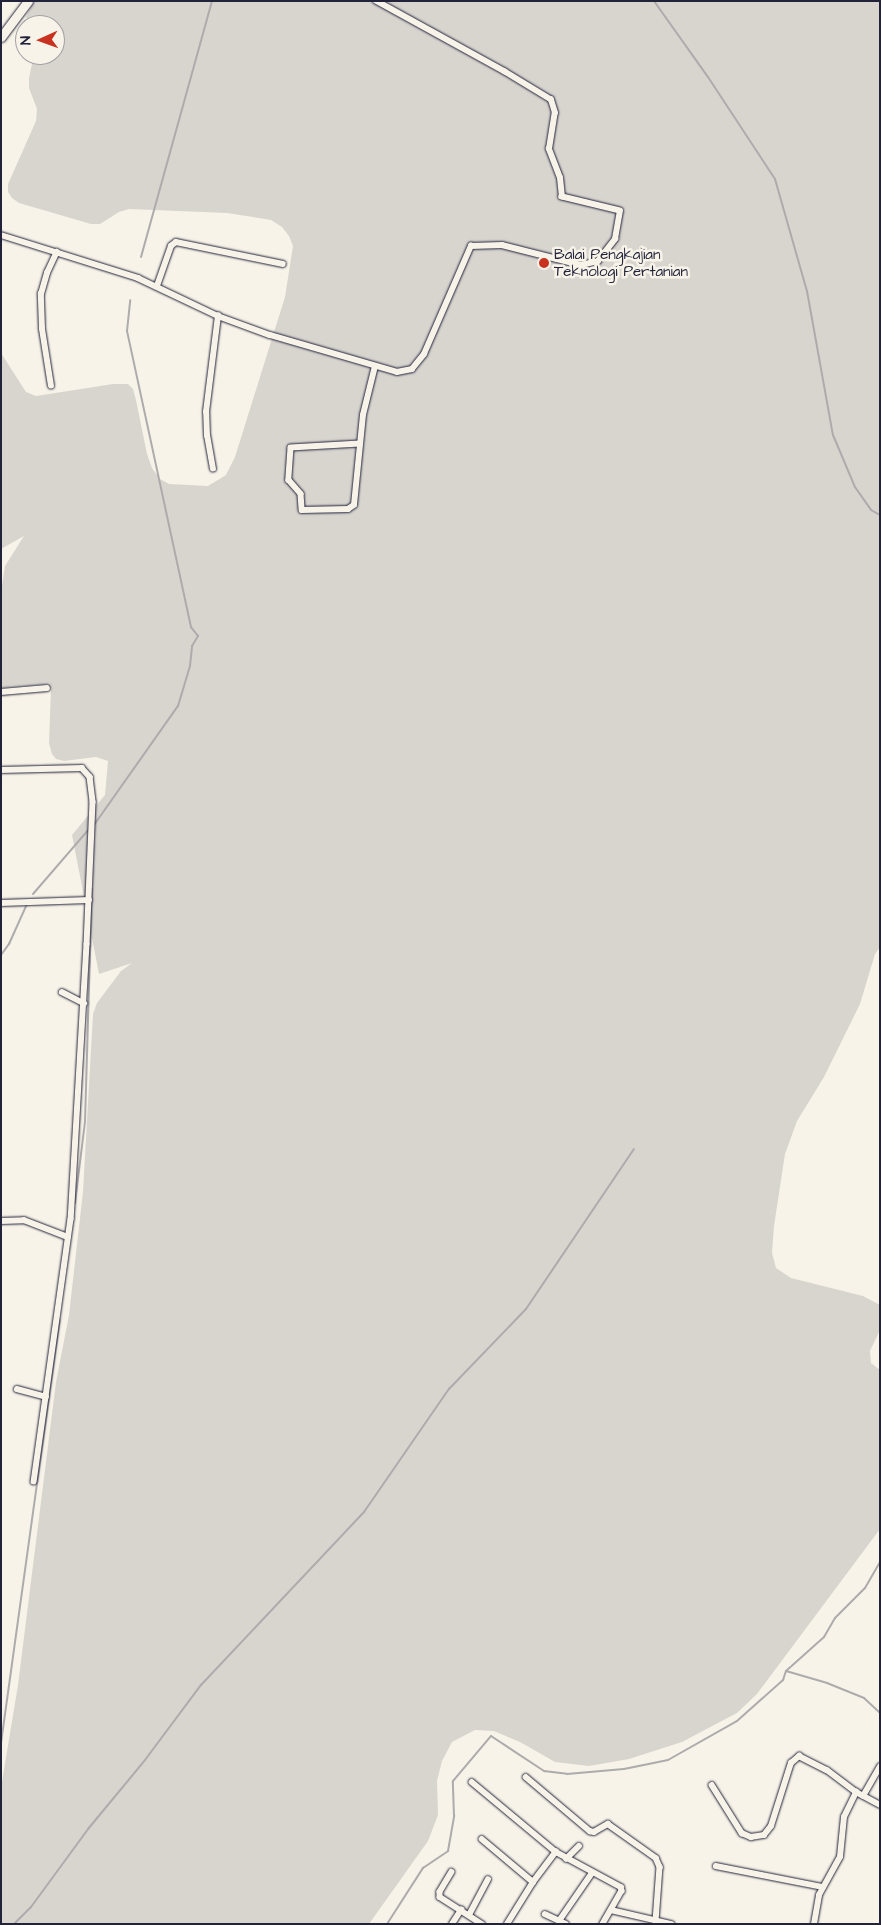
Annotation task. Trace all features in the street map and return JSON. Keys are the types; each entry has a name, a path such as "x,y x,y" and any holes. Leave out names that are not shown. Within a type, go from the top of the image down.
{"main road":[{"path":"1,37 28,1"}],"street":[{"path":"1,234 157,286 218,316 300,344 397,372 408,371 415,366 436,330 466,252 471,246 502,244 577,265 587,265 598,261 615,239 620,211 562,197 560,178 550,154 555,112 550,98 376,1"},
{"path":"157,286 171,246 176,242 283,264"},
{"path":"51,386 40,303 43,284 57,252"},
{"path":"213,469 206,419 218,316"},
{"path":"360,444 291,448 289,480 301,494 302,510 353,507 356,498 363,415 375,366"},
{"path":"1,692 47,688"},
{"path":"1,770 54,767 85,770 91,782 92,825 89,900 74,1180 68,1237 34,1481"},
{"path":"1,903 89,900"},
{"path":"62,992 84,1004"},
{"path":"1,1221 24,1220 68,1237"},
{"path":"17,1390 46,1397"},
{"path":"712,1784 742,1833 751,1837 764,1835 771,1826 791,1763 797,1757 804,1757 856,1792 880,1805"},
{"path":"863,1796 880,1766"},
{"path":"526,1778 590,1831 594,1832 608,1824 656,1858 660,1867 656,1921"},
{"path":"472,1782 556,1852 622,1888 603,1924"},
{"path":"814,1924 818,1899 840,1857 844,1817 856,1792"},
{"path":"482,1840 533,1882"},
{"path":"566,1859 579,1846"},
{"path":"507,1924 533,1882 556,1852"},
{"path":"716,1866 823,1887"},
{"path":"452,1872 439,1896 482,1924"},
{"path":"559,1921 592,1873"},
{"path":"469,1915 488,1880"},
{"path":"452,1924 461,1910"},
{"path":"611,1910 671,1924"},
{"path":"545,1914 566,1924"}],"shaded area":[{"path":"34,1 880,1 880,947 875,954 860,1004 824,1077 797,1121 785,1154 774,1226 772,1253 776,1268 791,1278 863,1296 880,1305 880,1330 870,1351 871,1363 880,1370 880,1529 757,1694 737,1713 682,1742 629,1759 589,1766 555,1762 520,1742 494,1731 475,1730 452,1742 442,1761 437,1781 438,1815 428,1841 369,1924 1,1924 1,1788 18,1685 56,1382 69,1315 83,1192 93,1014 97,1003 121,971 132,963 99,974 72,835 105,795 108,761 96,757 64,761 56,759 52,754 49,743 51,689 48,684 1,688 1,592 5,566 24,536 1,549 1,353 26,392 36,396 113,384 128,384 133,389 136,400 147,454 152,468 160,479 169,484 208,486 226,475 235,457 285,297 293,246 289,236 282,227 271,220 227,213 129,209 119,212 100,224 91,224 19,203 12,198 8,192 8,184 36,121 37,109 29,88 32,65 65,65 65,15 27,15"}],"waterway":[{"path":"141,257 212,1"},
{"path":"654,1 708,77 775,179 807,291 833,435 855,487 871,510 880,515"},
{"path":"94,825 178,706 190,666 192,646 198,636 191,627 127,331 130,300"},
{"path":"33,894 90,828"},
{"path":"75,1203 85,1122 92,889"},
{"path":"1,955 9,944 27,904"},
{"path":"14,1924 31,1907 88,1829 145,1760 201,1685 364,1512 449,1389 526,1309 634,1149"},
{"path":"1,1743 60,1320"},
{"path":"387,1924 423,1868 448,1851 454,1816 453,1781 491,1736 544,1771 567,1774 624,1769 668,1760 737,1721 783,1680 786,1671 824,1637 835,1618 865,1588 880,1562"},
{"path":"786,1671 827,1683 864,1698 880,1713"}],"place":[{"name":"Balai Pengkajian Teknologi Pertanian","path":"544,263"}]}
